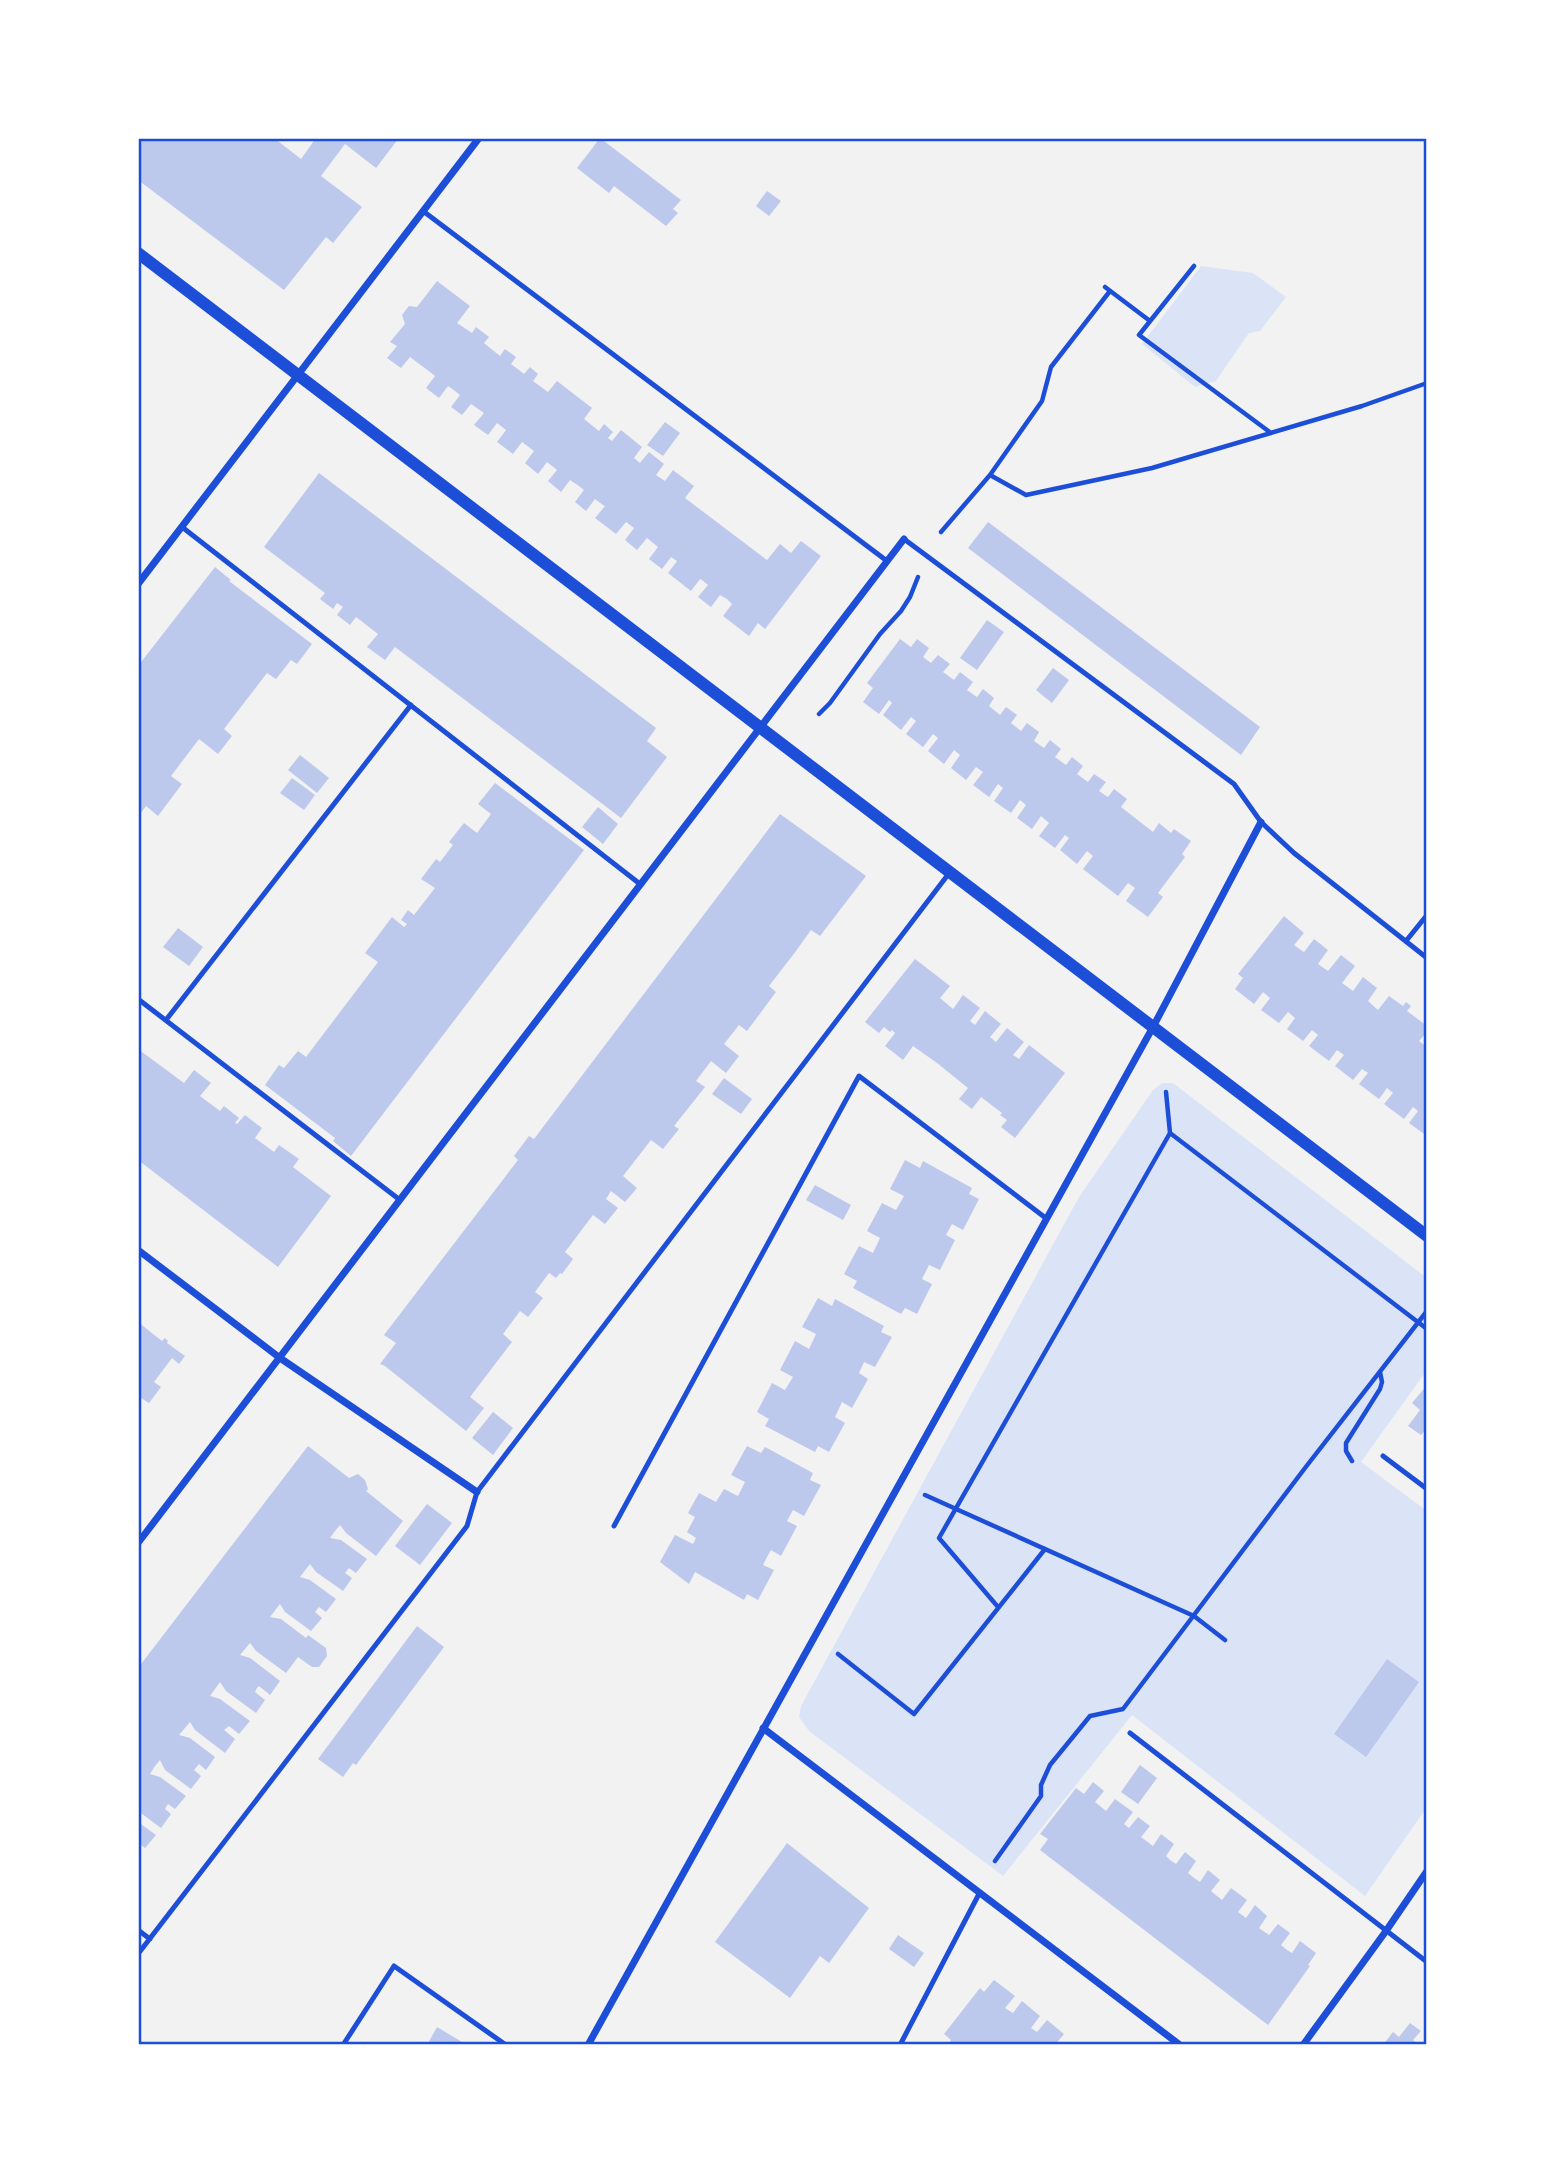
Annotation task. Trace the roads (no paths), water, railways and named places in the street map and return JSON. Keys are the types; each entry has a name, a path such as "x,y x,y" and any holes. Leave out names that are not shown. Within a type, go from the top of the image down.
{"street":[{"path":"138,584 479,138"},
{"path":"138,253 1427,1236"},
{"path":"138,1543 904,539"},
{"path":"588,2045 1153,1027 1261,822"},
{"path":"138,1250 279,1358 477,1492"},
{"path":"763,1727 1180,2045"},
{"path":"1303,2045 1427,1871"}],"lane":[{"path":"423,211 887,561"},
{"path":"182,527 640,884"},
{"path":"904,539 1234,784 1261,822 1294,853 1427,958"},
{"path":"166,1020 411,705"},
{"path":"138,1954 467,1526 477,1492 950,872"},
{"path":"1406,942 1427,915"},
{"path":"138,999 400,1200"},
{"path":"614,1526 859,1076 1047,1219"},
{"path":"1383,1456 1427,1489"},
{"path":"1130,1734 1427,1962"},
{"path":"900,2045 980,1892"},
{"path":"138,1930 150,1939"},
{"path":"343,2045 394,1966 506,2045"}]}
